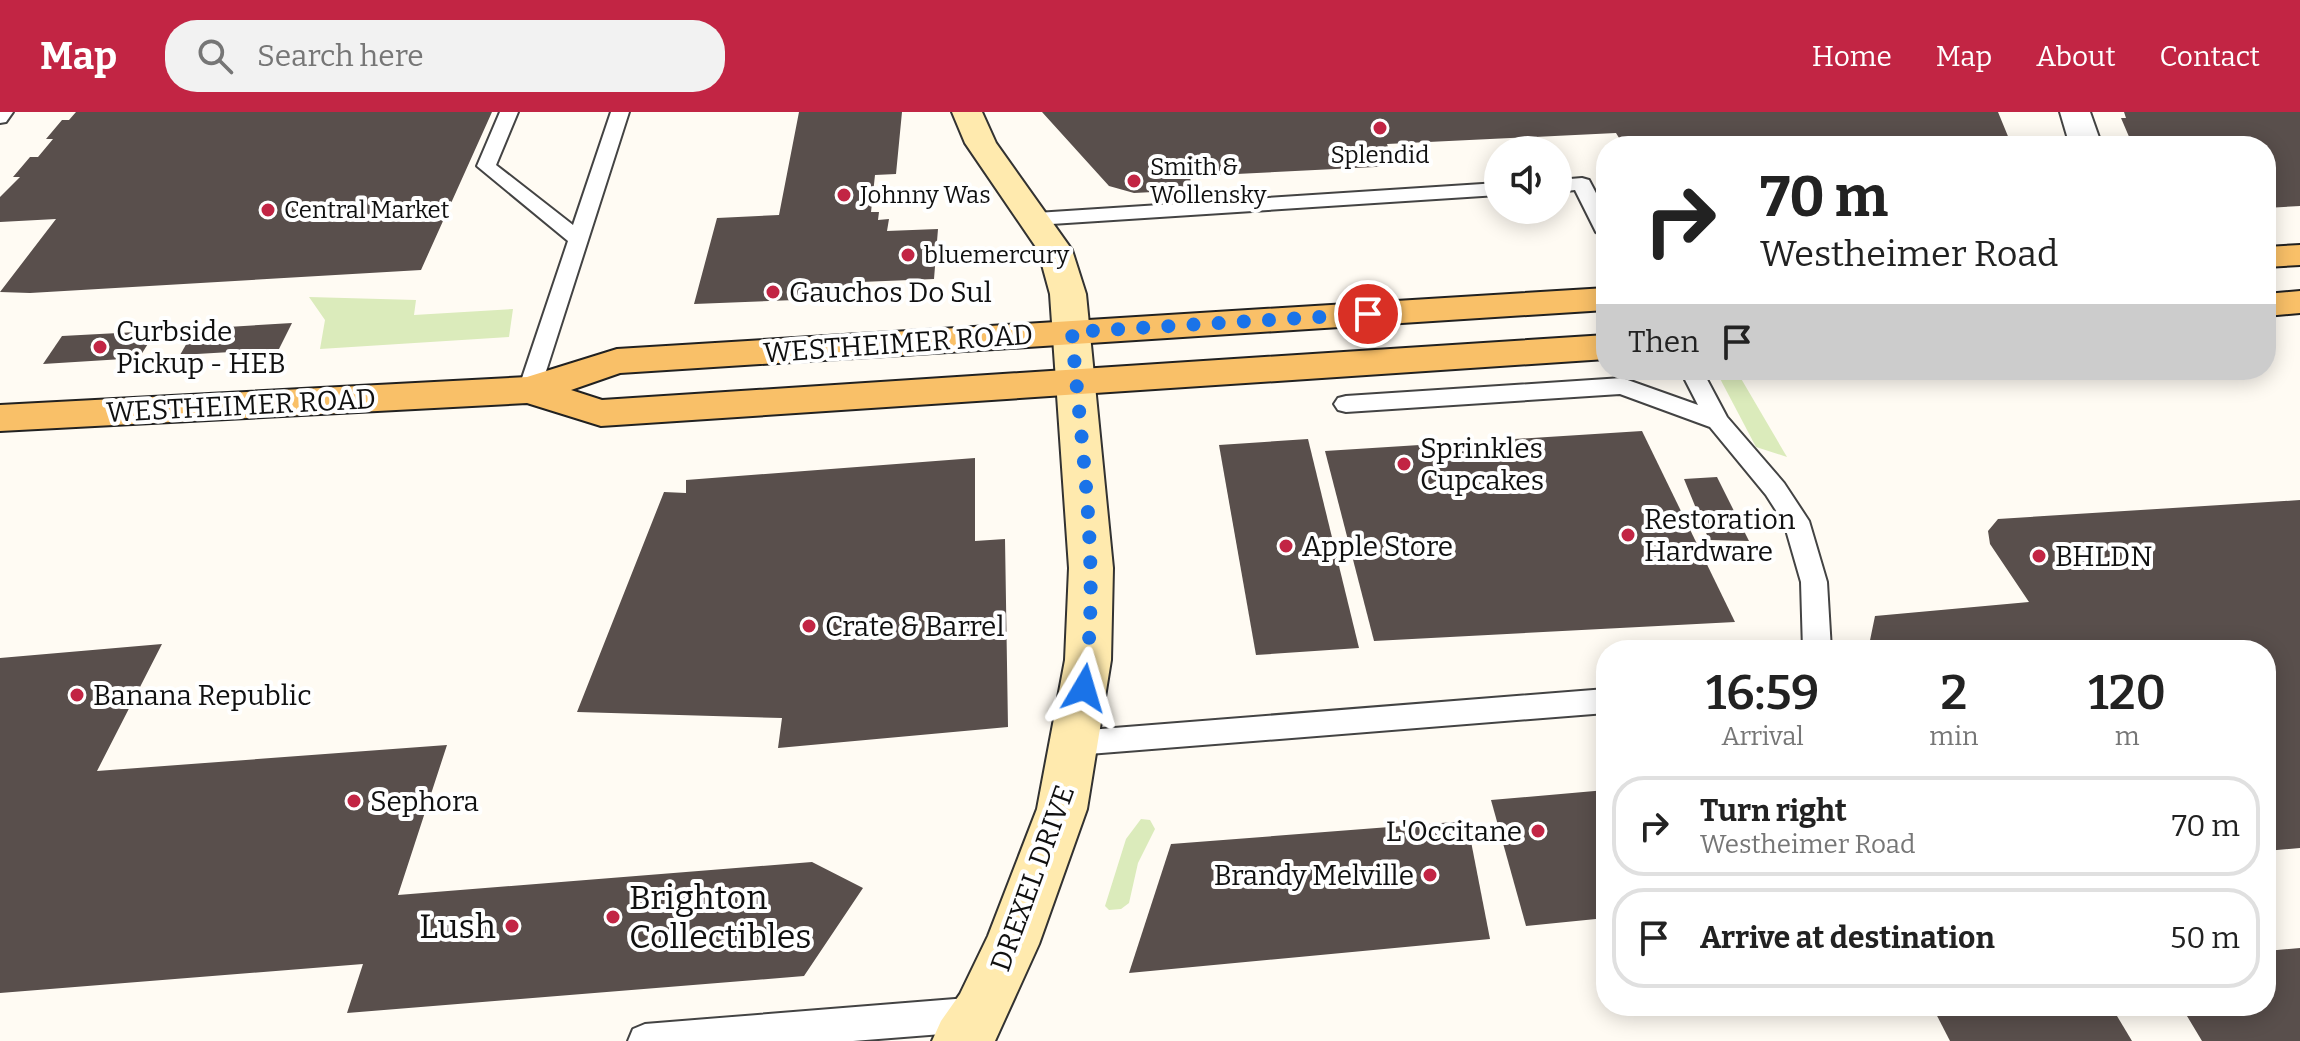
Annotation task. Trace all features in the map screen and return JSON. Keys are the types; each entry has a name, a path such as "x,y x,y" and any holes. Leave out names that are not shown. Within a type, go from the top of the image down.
{"main road":[{"path":"2276,256 2300,255"},
{"name":"WESTHEIMER ROAD","path":"0,418 529,390 617,361 1596,300"},
{"path":"2276,304 2300,302"},
{"name":"WESTHEIMER ROAD","path":"529,390 601,413 1596,348"}],"street":[{"name":"DREXEL DRIVE","path":"967,112 981,143 1055,250 1068,294 1091,568 1088,660 1076,743 1062,809 1012,944 970,1027"},
{"path":"2075,112 2083,136"}],"lane":[{"path":"0,118 4,112"},
{"path":"509,112 486,166 579,240"},
{"path":"529,390 620,112"},
{"path":"1572,185 1582,184 1596,212"},
{"path":"1036,219 1484,190"},
{"path":"1696,380 1718,421 1775,489 1796,521 1814,582 1817,640"},
{"path":"1346,404 1622,386 1718,421"},
{"path":"1076,743 1596,702"},
{"path":"645,1041 970,1027"}],"green space":[{"path":"309,297 416,300 414,315 513,309 509,337 320,349 325,320"},
{"path":"1721,380 1742,380 1787,457 1756,447"},
{"path":"1141,819 1150,820 1155,829 1138,863 1129,903 1121,909 1109,910 1105,906 1126,839"}],"building":[{"name":"Central Market","path":"76,112 492,112 421,270 30,293 0,292 56,219 0,222 0,197 20,177 13,177 30,157 38,157 53,139 46,139 62,120 69,120"},
{"path":"799,112 902,112 896,174 875,175 871,212 879,212 878,220 889,219 887,231 938,229 934,279 861,282 823,299 694,304 717,218 779,215"},
{"path":"1042,112 1998,112 2008,136 1618,136 1616,133 1484,136 1484,139 1387,144 1395,166 1216,175 1215,169 1189,170 1192,190 1134,193 1109,186"},
{"path":"2124,112 2300,112 2300,206 2276,207 2276,136 2129,136 2121,118 2126,118"},
{"name":"Curbside Pickup - HEB","path":"292,323 279,349 180,355 195,329"},
{"name":"Curbside Pickup - HEB","path":"156,331 139,358 43,364 62,336"},
{"path":"1642,431 1735,622 1374,641 1325,451"},
{"name":"Apple Store","path":"1308,439 1359,648 1256,655 1219,445"},
{"name":"Crate & Barrel","path":"975,458 975,541 1005,539 1008,727 778,748 782,718 577,712 664,492 686,493 686,480"},
{"path":"1717,477 1749,541 1709,540 1684,479"},
{"path":"2300,500 2300,848 2276,850 2276,640 1870,640 1875,616 2029,602 1990,544 1988,531 1998,519"},
{"path":"162,644 97,771 447,745 398,895 812,862 863,888 804,976 347,1013 363,964 0,993 0,658"},
{"path":"1596,791 1596,919 1526,926 1491,800"},
{"path":"1467,821 1490,939 1129,973 1171,844"},
{"path":"2300,948 2300,1041 2202,1041 2187,1016 2276,1016 2276,950"},
{"path":"1937,1016 2117,1016 2132,1041 1950,1041"}],"place":[{"name":"Splendid","path":"1380,128"},
{"name":"Smith & Wollensky","path":"1134,181"},
{"name":"Johnny Was","path":"844,195"},
{"name":"Central Market","path":"268,210"},
{"name":"bluemercury","path":"908,255"},
{"name":"Gauchos Do Sul","path":"773,292"},
{"name":"Curbside Pickup - HEB","path":"100,347"},
{"name":"Sprinkles Cupcakes","path":"1404,464"},
{"name":"Restoration Hardware","path":"1628,535"},
{"name":"Apple Store","path":"1286,546"},
{"name":"BHLDN","path":"2039,556"},
{"name":"Crate & Barrel","path":"809,626"},
{"name":"Banana Republic","path":"77,695"},
{"name":"Sephora","path":"354,801"},
{"name":"L'Occitane","path":"1538,831"},
{"name":"Brandy Melville","path":"1430,875"},
{"name":"Brighton Collectibles","path":"613,917"},
{"name":"Lush","path":"512,926"}],"route":[{"path":"1084,688 1091,618 1091,568 1072,332 1368,314"}]}
